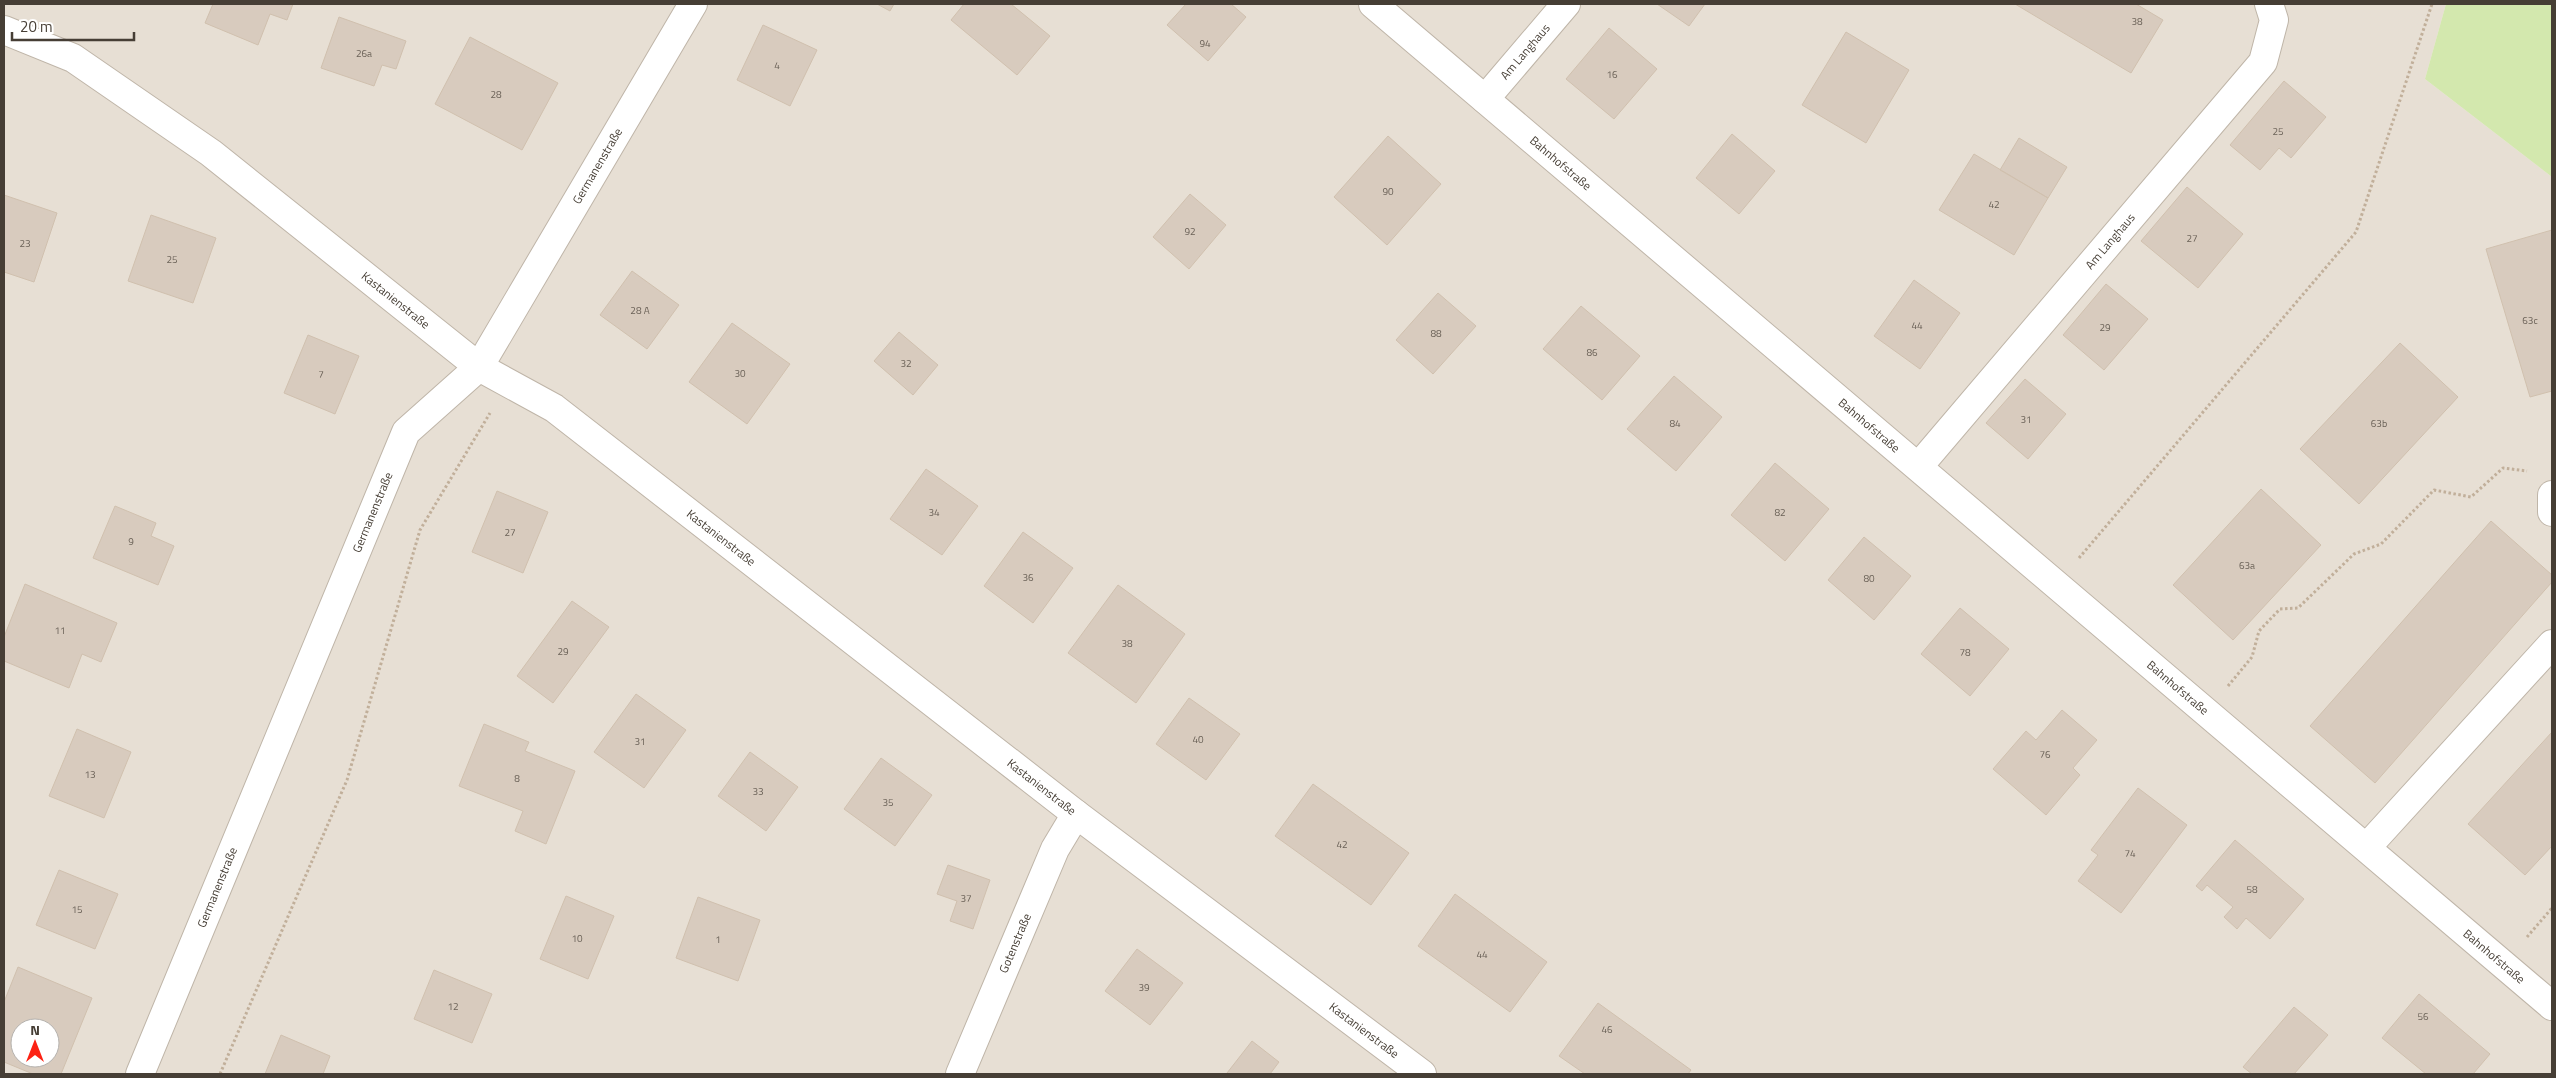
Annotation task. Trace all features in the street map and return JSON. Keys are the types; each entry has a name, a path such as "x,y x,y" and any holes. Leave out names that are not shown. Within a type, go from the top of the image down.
{"street":[{"name":"Germanenstraße","path":"140,1074 406,432 479,367 693,4"},
{"name":"Bahnhofstraße","path":"1373,4 1919,466 2056,585 2367,847 2552,1006"},
{"name":"Am Langhaus","path":"1485,99 1566,4"},
{"name":"Am Langhaus","path":"1919,466 2264,62 2274,20 2268,4"},
{"name":"Kastanienstraße","path":"4,30 73,58 211,153 479,367 554,408 1076,814 1422,1074"},
{"path":"2552,495 2552,512"},
{"path":"2367,847 2552,644"},
{"name":"Gotenstraße","path":"960,1074 1055,848 1076,814"}],"path":[{"path":"2056,585 2356,232 2432,4"},
{"path":"220,1074 347,780 420,530 508,383"},
{"path":"2206,711 2252,657 2259,631 2280,609 2298,608 2354,554 2381,544 2434,490 2471,497 2503,468 2533,472"}],"shaded area":[{"path":"4,4 2446,4 2425,79 2552,177 2552,1074 4,1074"}],"green space":[{"path":"2446,4 2552,4 2552,177 2425,79"}],"building":[{"path":"213,4 293,4 287,20 270,14 258,45 205,23"},
{"path":"877,4 894,4 890,11"},
{"path":"964,4 1011,4 1050,36 1017,75 951,20"},
{"path":"1186,4 1231,4 1246,17 1208,61 1167,25"},
{"path":"1657,4 1705,4 1689,26"},
{"path":"2015,4 2136,4 2163,20 2131,73"},
{"path":"339,17 406,41 396,69 382,65 374,86 321,68"},
{"path":"763,25 817,50 790,106 737,80"},
{"path":"1609,28 1657,69 1614,119 1566,79"},
{"path":"1846,32 1909,70 1866,143 1802,105"},
{"path":"470,37 558,83 522,150 435,104"},
{"path":"2284,81 2326,117 2291,158 2279,148 2260,170 2230,145"},
{"path":"1732,134 1775,171 1739,214 1696,178"},
{"path":"1388,136 1441,184 1387,245 1334,197"},
{"path":"2019,138 2067,167 2048,198 2000,170"},
{"path":"1974,154 2048,198 2014,255 1939,210"},
{"path":"2187,187 2243,234 2198,288 2141,241"},
{"path":"1190,194 1226,225 1189,269 1153,237"},
{"path":"4,195 57,213 34,282 4,272"},
{"path":"151,215 216,238 193,303 128,281"},
{"path":"2552,230 2552,391 2530,397 2486,249"},
{"path":"632,271 679,305 647,349 600,315"},
{"path":"1914,280 1960,313 1920,369 1874,336"},
{"path":"2106,284 2148,319 2104,370 2063,335"},
{"path":"1438,293 1476,326 1433,374 1396,340"},
{"path":"1581,306 1640,356 1602,400 1543,349"},
{"path":"732,323 790,364 747,424 689,382"},
{"path":"899,332 938,365 913,395 874,361"},
{"path":"308,335 359,356 335,414 284,393"},
{"path":"2400,343 2458,397 2359,504 2300,449"},
{"path":"1674,376 1722,417 1676,471 1627,429"},
{"path":"2025,379 2066,414 2028,459 1986,423"},
{"path":"1775,463 1829,509 1785,561 1731,515"},
{"path":"926,469 978,506 942,555 890,519"},
{"path":"2261,489 2321,545 2233,640 2173,585"},
{"path":"497,491 548,512 523,573 472,552"},
{"path":"115,506 156,523 151,536 174,546 158,585 93,558"},
{"path":"2491,521 2552,575 2552,582 2375,783 2310,726"},
{"path":"1023,532 1073,568 1033,623 984,586"},
{"path":"1864,537 1911,576 1874,620 1828,580"},
{"path":"25,584 117,623 101,662 82,654 69,688 4,661 4,637"},
{"path":"1118,585 1185,634 1136,703 1068,653"},
{"path":"572,601 609,627 553,703 517,676"},
{"path":"1960,608 2009,649 1970,696 1921,654"},
{"path":"636,694 686,730 644,788 594,752"},
{"path":"1189,698 1240,734 1206,780 1156,744"},
{"path":"2062,710 2097,740 2073,768 2080,775 2046,815 1993,769 2026,731 2036,740"},
{"path":"484,724 529,742 525,751 575,771 546,844 515,831 523,811 459,786"},
{"path":"77,729 131,752 104,818 49,796"},
{"path":"2552,732 2552,846 2525,875 2468,824"},
{"path":"750,752 798,787 766,831 718,796"},
{"path":"881,758 932,795 895,846 844,809"},
{"path":"1313,784 1409,853 1371,905 1275,836"},
{"path":"2138,788 2187,825 2121,913 2078,881 2098,855 2091,850"},
{"path":"2235,840 2304,899 2270,939 2246,918 2237,929 2224,917 2233,907 2207,885 2202,891 2196,886"},
{"path":"948,865 990,880 973,929 950,921 957,901 937,894"},
{"path":"59,870 118,894 95,949 36,925"},
{"path":"1455,894 1547,962 1510,1012 1418,946"},
{"path":"566,896 614,916 588,979 540,959"},
{"path":"698,897 760,920 738,981 676,958"},
{"path":"1137,949 1183,983 1150,1025 1105,991"},
{"path":"18,967 92,998 61,1074 33,1074 18,1068 60,1068 60,1018 10,1018 10,1064 4,1062 4,1002"},
{"path":"434,970 492,994 472,1043 414,1019"},
{"path":"2419,994 2490,1054 2473,1074 2426,1074 2382,1038"},
{"path":"1598,1003 1691,1070 1688,1074 1585,1074 1559,1056"},
{"path":"2294,1007 2328,1035 2294,1074 2252,1074 2243,1067"},
{"path":"281,1035 330,1056 323,1074 265,1074"},
{"path":"1252,1041 1279,1062 1270,1074 1227,1073"}]}
